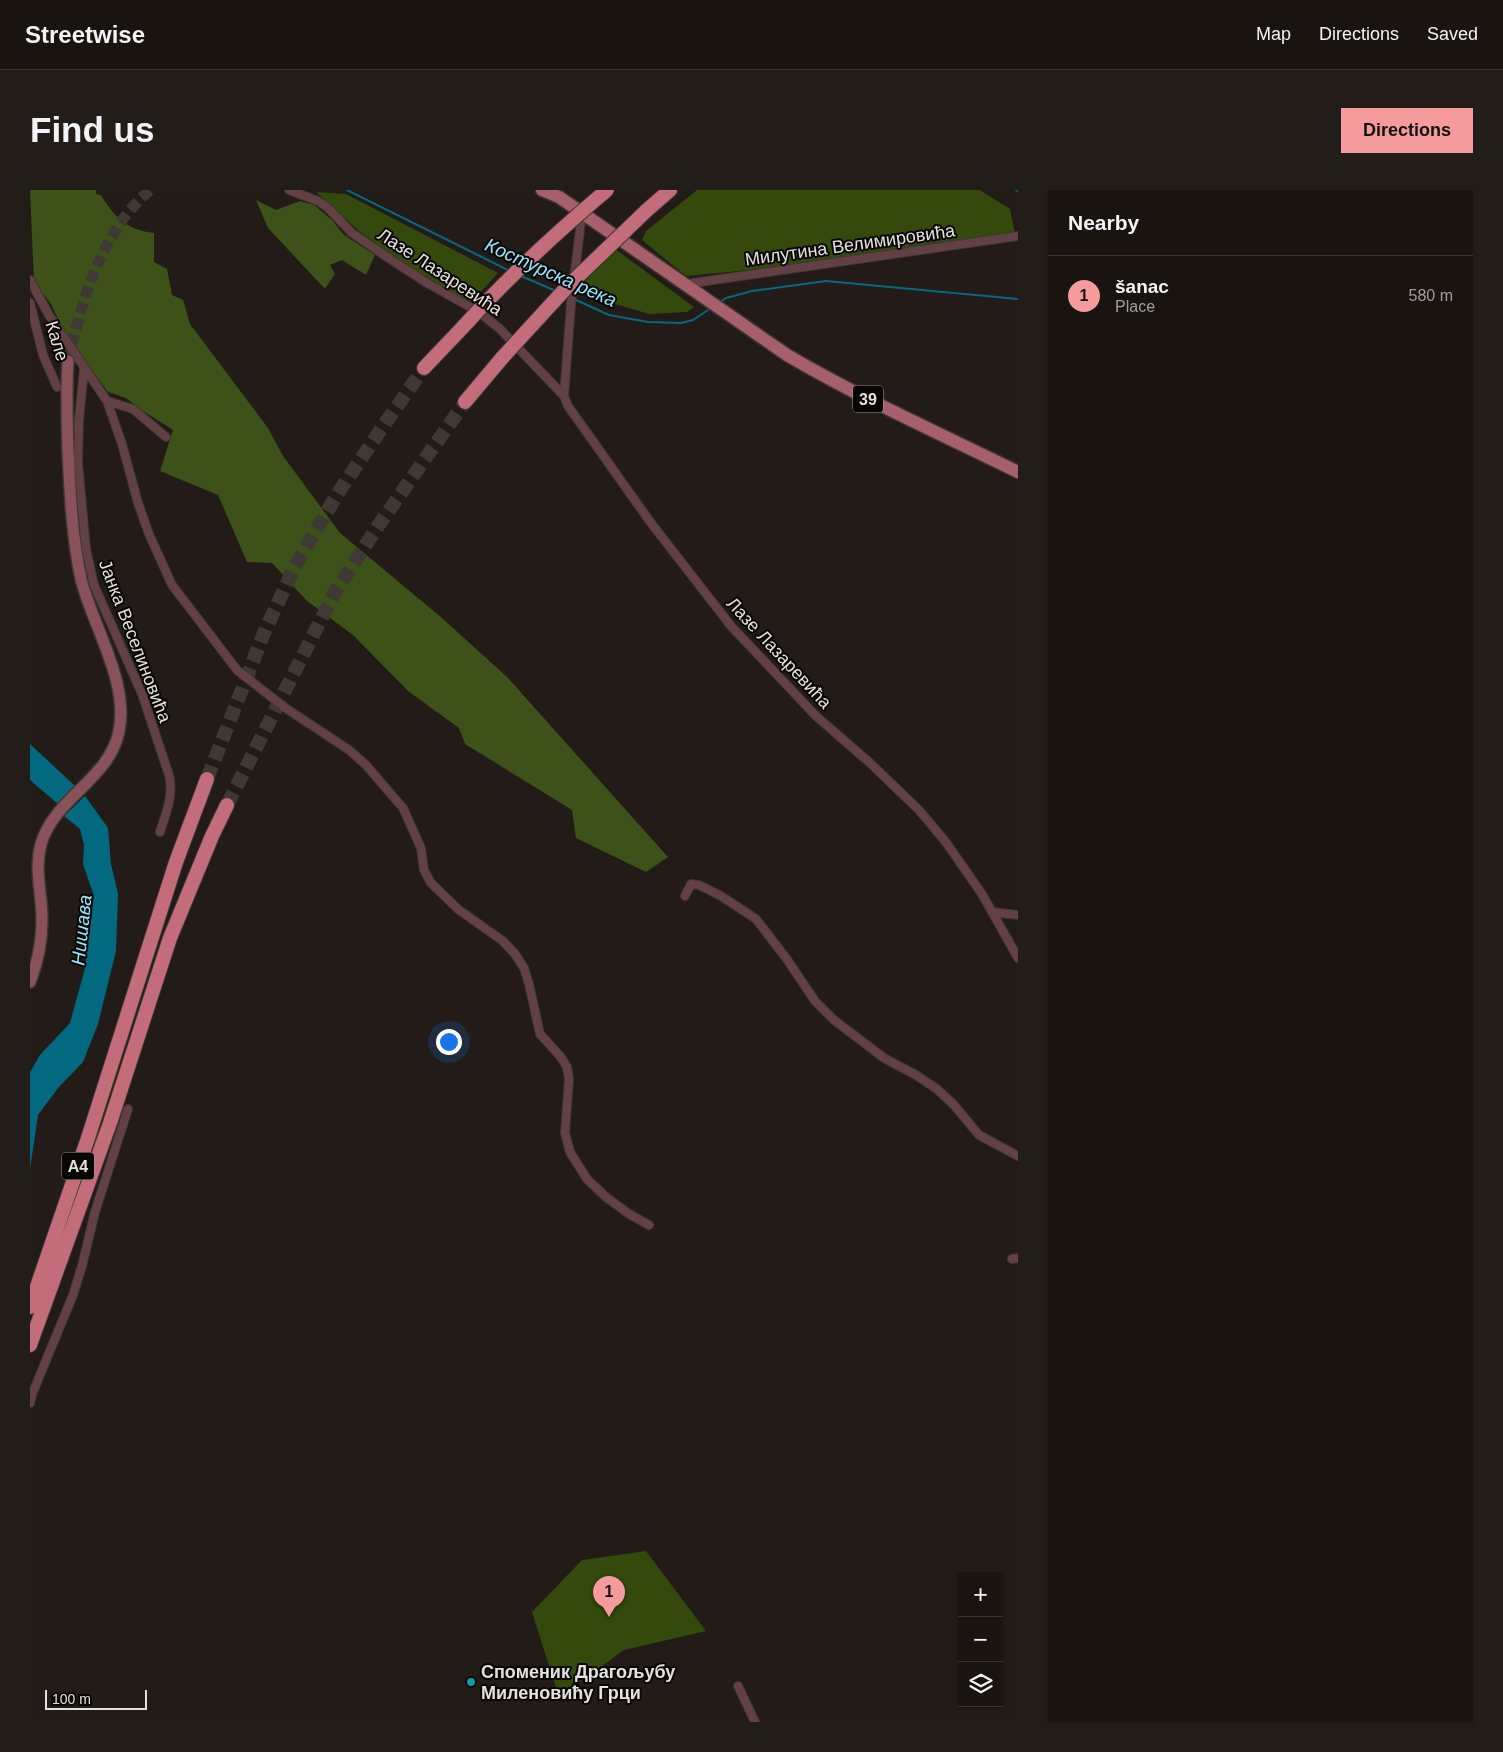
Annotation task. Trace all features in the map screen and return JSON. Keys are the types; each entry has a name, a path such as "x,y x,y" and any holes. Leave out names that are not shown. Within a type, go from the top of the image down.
{"highway":[{"path":"424,368 528,259 607,190"},
{"path":"465,402 502,358 568,286 670,190"},
{"name":"A4","path":"30,1307 91,1129 176,862 207,779"},
{"name":"A4","path":"30,1345 107,1132 170,938 226,805"}],"main road":[{"name":"39","path":"542,190 559,197 787,355 910,420 1018,472"},
{"path":"30,982 37,962 41,935 42,918 38,880 38,856 41,844 48,827 63,807 99,771 110,756 118,739 121,706 113,669 87,600 77,556 71,510 69,472 66,404 68,360"}],"street":[{"name":"Лазе Лазаревића","path":"289,190 318,201 328,208 352,233 386,257 427,283 479,312 500,329 564,396 568,406 603,456 695,581 731,626 816,716 870,763 919,810 945,841 982,894 1018,958"},
{"path":"564,396 582,213"},
{"name":"Милутина Велимировића","path":"688,287 692,283 1018,236"},
{"path":"30,280 49,314 107,401 122,444 146,526 172,585 237,670 284,707 349,750 385,785 403,808 421,848 424,870 431,883 459,910 503,941 515,954 524,968 540,1034 560,1056 567,1067 565,1133 570,1152 587,1179 601,1193 621,1209 649,1225"},
{"name":"Кале","path":"30,303 44,355 57,387"},
{"name":"Јанка Веселиновића","path":"84,369 79,420 78,463 88,568 142,694 172,786 160,832"},
{"path":"107,401 133,408 166,437"},
{"path":"684,896 691,884 699,885 721,896 756,919 786,958 815,1001 834,1020 884,1058 938,1089 979,1135 1018,1156"},
{"path":"993,912 1018,915"},
{"path":"30,1403 73,1295 95,1212 128,1109"},
{"path":"738,1686 755,1722"}],"green space":[{"path":"30,190 96,190 96,194 101,195 111,210 123,222 136,229 154,233 154,262 167,269 172,295 183,300 190,324 268,428 283,456 340,533 442,618 507,677 668,857 646,872 576,838 572,810 465,744 459,728 408,691 353,635 306,600 272,563 247,562 218,495 160,471 173,430 126,398 108,392 65,334 51,304 34,282"},
{"path":"697,190 980,190 1010,209 1015,234 750,270 686,276 642,240 646,231"},
{"path":"316,192 346,194 498,273 469,305 407,266 360,232"},
{"path":"256,200 276,210 300,201 314,205 332,220 344,235 375,255 366,275 342,260 330,265 335,274 325,289 268,228"},
{"path":"615,249 694,307 687,312 649,314 592,297 577,290"},
{"path":"646,1551 706,1631 624,1650 559,1697 532,1612 582,1560"}],"water":[{"path":"30,744 75,786 58,804 30,780"},
{"path":"85,796 108,828 111,864 118,894 116,951 98,1024 83,1062 58,1088 38,1115 30,1169 30,1072 40,1055 70,1023 85,968 94,896 83,864 84,845 80,829 64,816"}],"waterway":[{"name":"Костурска река","path":"347,190 510,271"},
{"name":"Костурска река","path":"521,276 556,291"},
{"name":"Костурска река","path":"719,303 726,298 752,291 826,281 1018,299"},
{"name":"Костурска река","path":"574,299 609,315 648,322 681,323 693,320 711,308"}],"tunnel":[{"path":"68,361 87,291 106,246 118,226 150,190"},
{"path":"207,779 264,633 294,568 338,493 424,368"},
{"path":"227,805 334,594 378,526 465,402"}],"place":[{"name":"šanac","path":"609,1617"},
{"name":"Споменик Драгољубу Миленовићу Грци","path":"471,1682"}],"water label":[{"name":"Нишава","path":"81,930"}]}
